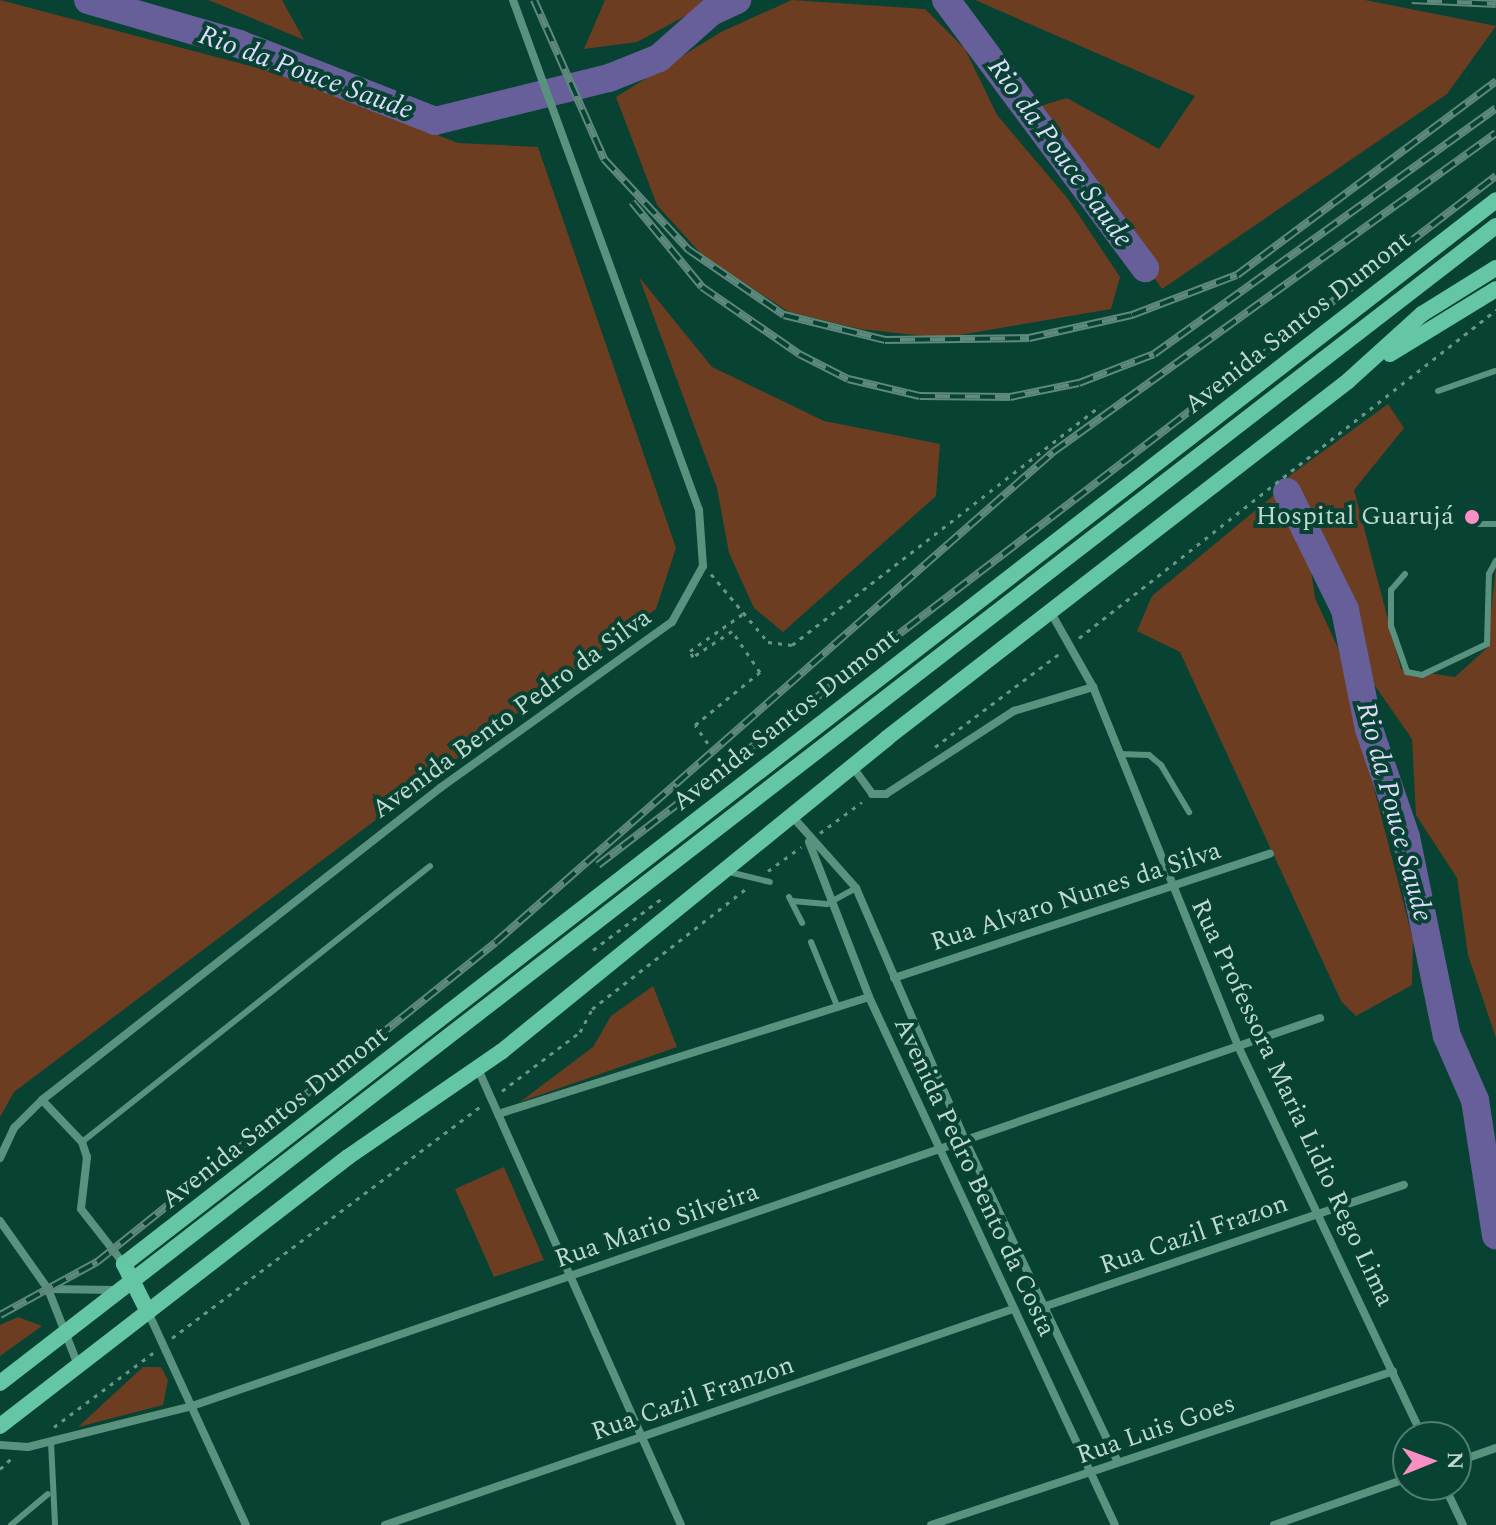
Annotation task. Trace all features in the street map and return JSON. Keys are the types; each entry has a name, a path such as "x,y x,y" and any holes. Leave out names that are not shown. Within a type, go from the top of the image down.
{"main road":[{"name":"Avenida Santos Dumont","path":"124,1264 1496,200"},
{"name":"Avenida Santos Dumont","path":"0,1383 134,1284 1496,226"},
{"path":"0,1426 348,1157 478,1069 725,872 852,766 1348,381 1422,314 1490,272"},
{"path":"1348,381 1495,293"},
{"path":"124,1264 148,1312"}],"street":[{"path":"513,0 699,510 703,566"},
{"path":"1490,272 1495,293"},
{"name":"Avenida Bento Pedro da Silva","path":"0,1158 14,1128 42,1100 440,788 672,622 703,566"},
{"name":"Rua Professora Maria Lidio Rego Lima","path":"1050,611 1093,687 1238,1046 1321,1213 1416,1421"},
{"path":"852,766 872,794 900,787 1014,711 1093,687"},
{"name":"Avenida Pedro Bento da Costa","path":"791,815 809,842 856,888 964,1138 1118,1462"},
{"name":"Avenida Pedro Bento da Costa","path":"809,842 827,904 937,1150 1115,1525"},
{"name":"Rua Alvaro Nunes da Silva","path":"894,978 1170,883 1270,854"},
{"path":"498,1114 869,997"},
{"name":"Rua Mario Silveira","path":"0,1445 28,1447 192,1406 1320,1018"},
{"path":"478,1069 681,1525"},
{"path":"42,1100 82,1142 87,1157 81,1209 124,1264"},
{"name":"Rua Cazil Frazon","path":"1043,1307 1404,1185"},
{"path":"0,1221 48,1289 62,1337 78,1365"},
{"path":"48,1289 100,1294 134,1284"},
{"name":"Rua Cazil Franzon","path":"385,1525 1013,1309"},
{"path":"148,1312 246,1525"},
{"name":"Rua Luis Goes","path":"931,1525 1393,1371"},
{"path":"1472,1456 1496,1448"},
{"path":"1274,1525 1392,1484"},
{"path":"1452,1501 1463,1525"}],"lane":[{"path":"1438,391 1496,373"},
{"path":"1470,524 1496,524"},
{"path":"1405,574 1391,590 1391,626 1407,672 1422,675 1487,644 1489,574 1496,561"},
{"path":"1119,754 1149,755 1161,765 1189,812"},
{"path":"82,1142 430,866"},
{"path":"725,872 770,882"},
{"path":"802,923 790,899 827,904 856,888"},
{"path":"811,942 838,1008"},
{"path":"51,1442 48,1494 55,1525"},
{"path":"11,1525 48,1494"}],"path":[{"path":"922,756 1071,644 1496,310"},
{"path":"703,566 768,642 792,645 1100,406"},
{"path":"737,786 695,725 760,672 732,631 693,657 690,651 744,613"},
{"path":"52,1429 490,1099 550,1058 592,1009 872,794"},
{"path":"593,950 666,896"},
{"path":"0,1469 28,1447"}],"shaded area":[{"path":"0,0 277,73 458,143 538,147 676,548 656,609 14,1092 0,1117"},
{"path":"208,0 282,0 304,40 211,1"},
{"path":"605,0 715,0 637,42 584,49"},
{"path":"792,0 925,9 965,49 997,115 1068,199 1120,277 1111,309 942,338 860,329 789,312 703,256 657,205 616,97 721,32"},
{"path":"975,0 1365,0 1496,26 1447,94 1162,289 1033,108 1067,98 1159,149 1195,96"},
{"path":"639,277 712,367 824,421 940,444 936,496 783,632 754,608 729,553 717,488"},
{"path":"1388,404 1404,428 1354,490 1401,669 1455,677 1487,648 1496,566 1496,1038 1468,955 1457,878 1416,815 1412,739 1357,660 1330,552 1288,477"},
{"path":"1274,495 1307,544 1315,598 1338,648 1413,940 1412,985 1356,1016 1341,1001 1180,652 1137,631 1152,596"},
{"path":"653,986 677,1047 520,1102 593,1047 611,1016"},
{"path":"504,1167 544,1260 494,1277 455,1189"},
{"path":"18,1317 42,1326 0,1356 0,1325"},
{"path":"143,1367 161,1367 168,1380 163,1405 78,1427"}],"waterway":[{"name":"Rio da Pouce Saude","path":"88,0 239,44 435,121 609,78 659,58 711,12 737,0"},
{"name":"Rio da Pouce Saude","path":"946,0 1145,268"},
{"name":"Rio da Pouce Saude","path":"1287,492 1345,610 1369,729 1406,837 1447,1036 1475,1100 1496,1235"}],"railway":[{"path":"534,0 604,159 689,250 784,315 885,340 1029,338 1132,315 1237,275 1496,81"},
{"path":"1412,0 1496,4"},
{"path":"632,202 702,287 799,354 848,379 920,396 1010,397 1079,383 1154,354 1496,108"},
{"path":"0,1315 97,1262 496,942 1053,452 1496,133"},
{"path":"598,865 1496,176"}],"place":[{"name":"Hospital Guarujá","path":"1472,517"}]}
